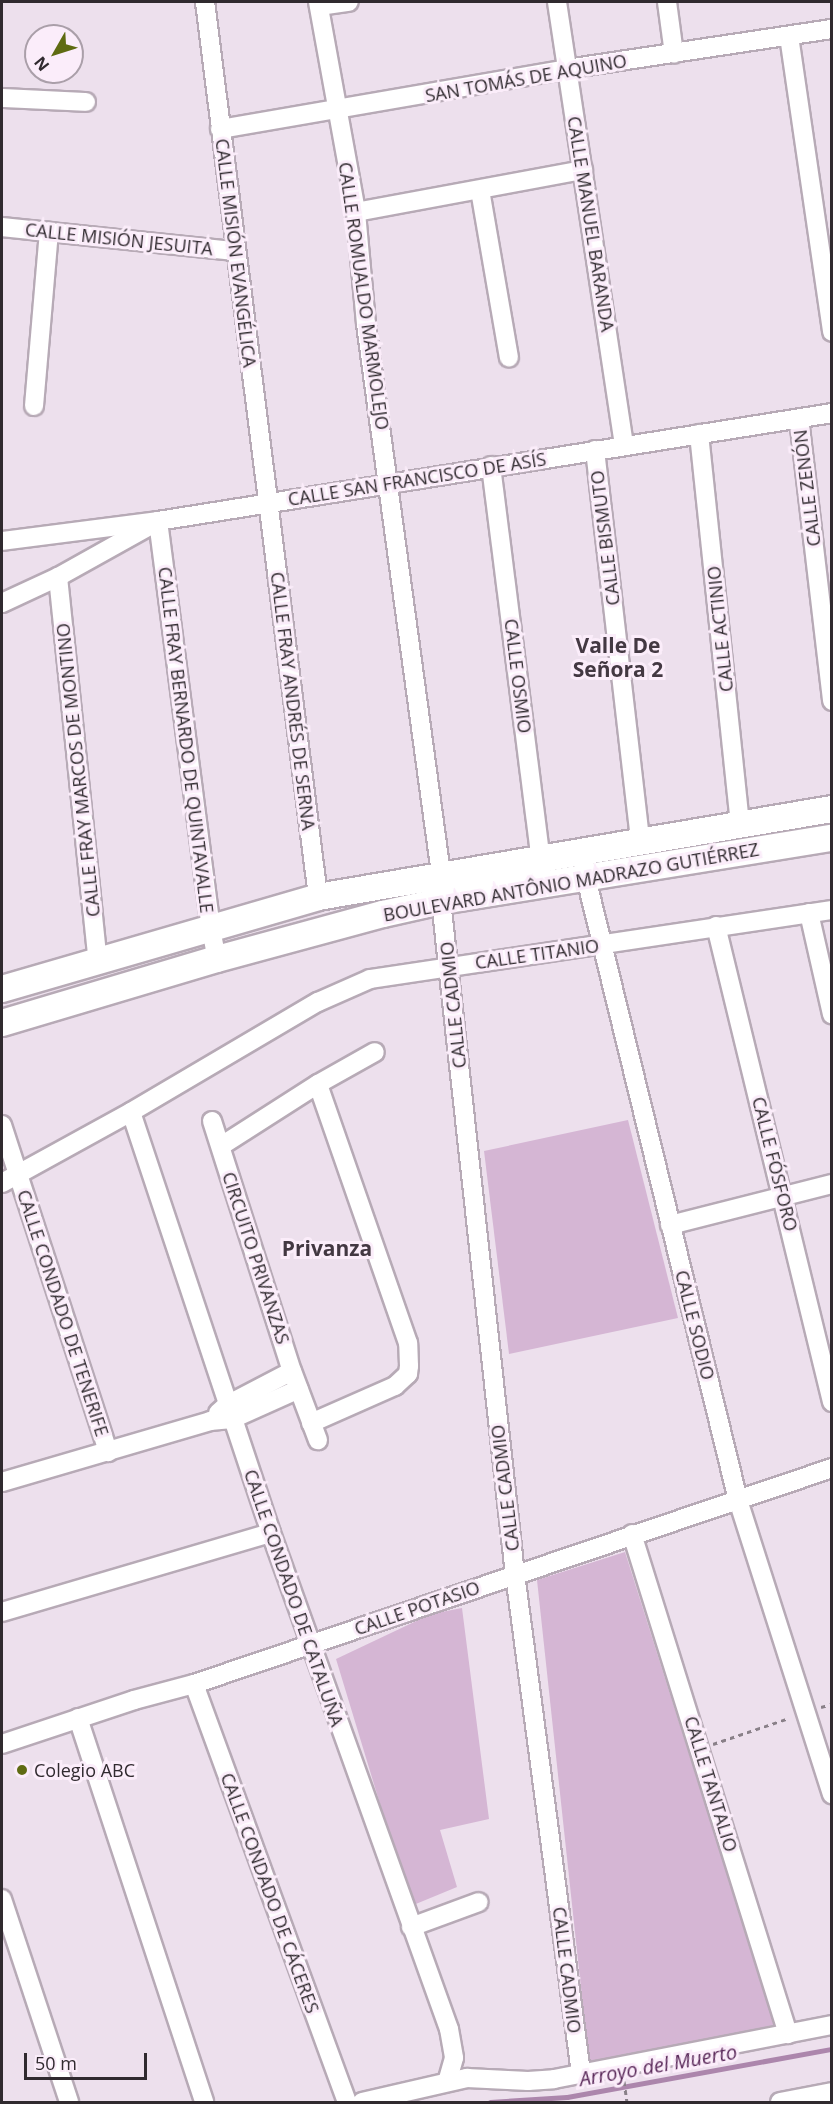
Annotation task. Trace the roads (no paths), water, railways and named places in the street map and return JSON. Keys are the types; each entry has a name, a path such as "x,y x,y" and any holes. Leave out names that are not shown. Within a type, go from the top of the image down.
{"street":[{"name":"CALLE MISIÓN EVANGÉLICA","path":"205,2 268,504"},
{"path":"319,4 349,2"},
{"name":"CALLE MANUEL BARANDA","path":"557,2 624,446"},
{"path":"666,2 674,54"},
{"name":"CALLE ROMUALDO MARMOLEJO","path":"319,4 336,110 356,212 366,324 389,484"},
{"name":"SAN TOMÁS DE AQUINO","path":"220,129 567,69 831,29"},
{"path":"789,36 831,332"},
{"path":"2,98 86,102"},
{"path":"356,212 583,170"},
{"path":"480,190 509,358"},
{"name":"CALLE MISIÓN JESUITA","path":"2,227 236,251"},
{"path":"34,406 49,232"},
{"name":"CALLE SAN FRANCISCO DE ASÍS","path":"2,542 158,521 491,466 831,414"},
{"name":"CALLE ZENÓN","path":"799,419 831,701"},
{"name":"CALLE ACTINIO","path":"699,434 740,824"},
{"name":"CALLE BISMUTO","path":"595,450 640,840"},
{"name":"CALLE OSMIO","path":"491,466 544,886"},
{"path":"389,484 441,874"},
{"name":"CALLE FRAY ANDRÉS DE SERNA","path":"268,504 318,897"},
{"path":"2,603 58,577 158,521"},
{"name":"CALLE FRAY BERNARDO DE QUINTAVALLE","path":"158,521 211,928 217,959"},
{"name":"CALLE FRAY MARCOS DE MONTINO","path":"58,577 98,963"},
{"name":"BOULEVARD ANTÔNIO MADRAZO GUTIÉRREZ","path":"2,989 98,963 318,897 441,874 831,809"},
{"name":"BOULEVARD ANTÔNIO MADRAZO GUTIÉRREZ","path":"2,1023 339,924 441,901 831,838"},
{"name":"CALLE SODIO","path":"582,850 586,878 602,945 738,1500 831,1794"},
{"name":"CALLE CADMIO","path":"441,901 515,1574 581,2073"},
{"name":"CALLE TITANIO","path":"2,1183 131,1112 347,987 370,979 831,910"},
{"path":"809,913 831,1014"},
{"name":"CALLE FÓSFORO","path":"716,926 831,1402"},
{"path":"221,1146 318,1084 375,1052"},
{"path":"311,1423 395,1386 408,1374 409,1366 408,1342 318,1084"},
{"name":"CALLE CONDADO DE CATALUÑA","path":"131,1112 229,1412 453,2044 454,2058 447,2082"},
{"name":"CIRCUITO PRIVANZAS","path":"212,1121 292,1371 318,1440"},
{"name":"CALLE CONDADO DE TENERIFE","path":"2,1125 108,1452"},
{"path":"670,1225 831,1184"},
{"path":"229,1412 292,1371"},
{"path":"2,1482 108,1452 299,1389"},
{"name":"CALLE POTASIO","path":"2,1744 78,1718 194,1684 831,1468"},
{"path":"2,1612 271,1533"},
{"name":"CALLE TANTALIO","path":"632,1534 788,2034"},
{"name":"CALLE CONDADO DE CÁCERES","path":"194,1684 346,2103"},
{"path":"78,1718 204,2103"},
{"path":"2,1899 69,2103"},
{"path":"411,1927 479,1902"},
{"path":"362,2103 467,2078 528,2081 831,2025"},
{"path":"780,2103 808,2100 831,2092"}],"waterway":[{"name":"Arroyo del Muerto","path":"490,2102 567,2097 832,2049"}],"place":[{"name":"Colegio ABC","path":"22,1770"}],"district":[{"name":"Valle De Señora 2","path":"618,657"},
{"name":"Privanza","path":"327,1248"}]}
